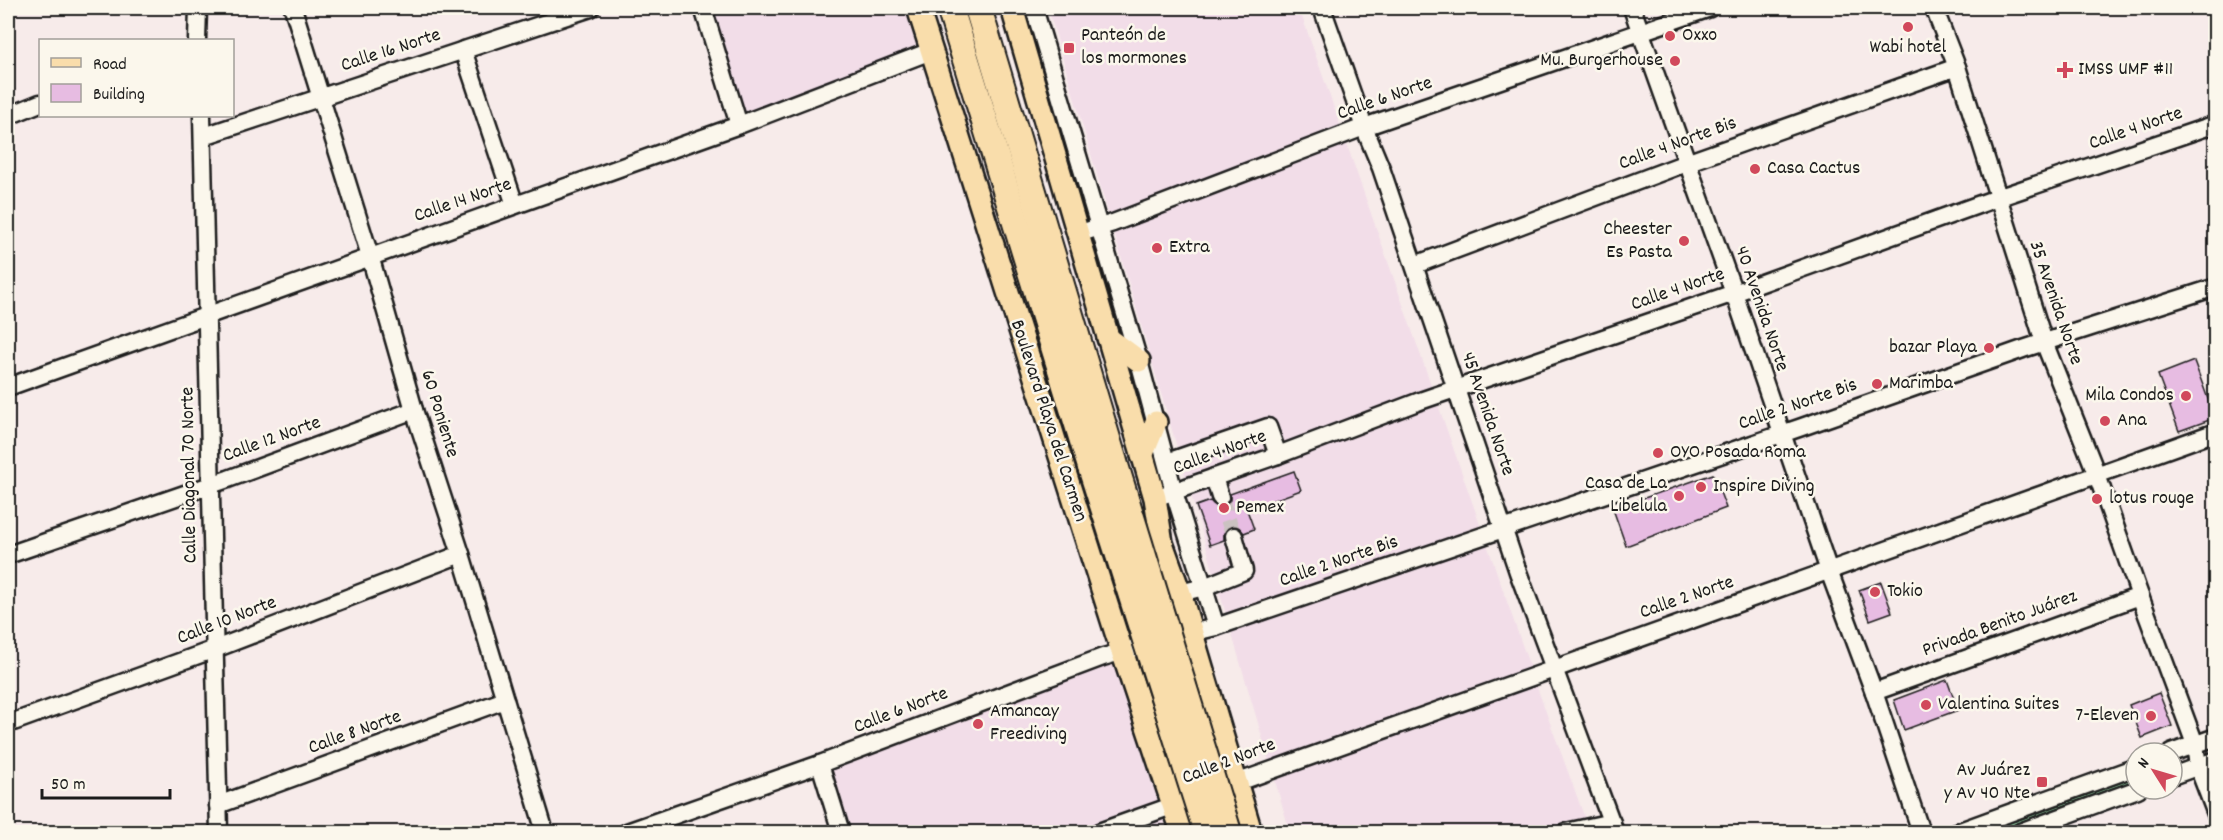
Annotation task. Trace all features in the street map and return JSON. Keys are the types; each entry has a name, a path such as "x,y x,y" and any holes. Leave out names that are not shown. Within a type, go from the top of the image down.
{"highway":[{"path":"940,8 970,72"},
{"path":"950,8 1228,832"},
{"path":"978,8 1000,79 1103,465 1207,832"},
{"path":"990,8 1000,79"}],"main road":[{"name":"Boulevard Playa del Carmen","path":"918,8 1182,832"},
{"path":"1012,8 1142,456 1165,495 1162,543 1251,832"},
{"path":"1108,338 1139,361"},
{"path":"1142,456 1156,422"}],"street":[{"path":"197,39 198,8"},
{"name":"60 Poniente","path":"293,8 370,256 414,410 461,554 545,832"},
{"name":"Calle 16 Norte","path":"204,136 591,8"},
{"path":"703,8 739,125"},
{"path":"1034,8 1167,462 1165,495 1204,587 1216,627"},
{"name":"45 Avenida Norte","path":"1322,8 1381,168 1503,528 1614,827"},
{"name":"40 Avenida Norte","path":"1632,8 1922,832"},
{"name":"Calle 6 Norte","path":"1077,234 1113,223 1365,127 1710,8"},
{"name":"35 Avenida Norte","path":"1934,8 1957,67 2044,342 2097,475 2195,744 2198,767 2216,814"},
{"path":"463,50 515,205"},
{"name":"Calle 14 Norte","path":"8,387 739,125 931,51"},
{"name":"Calle 4 Norte Bis","path":"1414,265 1686,163 1957,67"},
{"path":"8,116 39,103"},
{"name":"Calle Diagonal 70 Norte","path":"202,117 219,832"},
{"name":"Calle 4 Norte","path":"1165,495 1456,389 1734,293 1997,198 2216,124"},
{"name":"Calle 2 Norte Bis","path":"1191,634 2044,342 2216,287"},
{"name":"Calle 12 Norte","path":"8,555 414,410"},
{"path":"1167,462 1268,427 1278,455"},
{"name":"Calle 2 Norte","path":"1174,805 2216,432"},
{"path":"1215,477 1220,497"},
{"path":"1179,593 1204,587 1244,571 1234,536"},
{"name":"Calle 10 Norte","path":"8,724 215,649 461,554"},
{"name":"Privada Benito Juárez","path":"1874,692 2140,596"},
{"name":"Calle 6 Norte","path":"627,832 820,764 1123,650 1191,634"},
{"name":"Calle 8 Norte","path":"218,805 505,700"},
{"path":"2184,748 2216,737"},
{"path":"2184,772 2216,760"},
{"path":"820,764 841,832"},
{"path":"1957,832 2124,770"},
{"path":"2020,832 2124,794"},
{"path":"1099,832 1174,805"},
{"path":"1566,832 1614,827"}],"shaded area":[{"path":"713,8 905,8 919,56 747,122"},
{"path":"1048,8 1299,8 1590,832 1290,832"},
{"path":"1113,662 1168,832 846,832 826,767"}],"green space":[{"path":"2124,780 2124,785 1996,832 1982,832"}],"building":[{"name":"Mila Condos","path":"2194,361 2215,418 2179,431 2158,375"},
{"name":"Pemex","path":"1294,471 1301,490 1247,510 1254,529 1244,533 1237,526 1231,526 1224,533 1224,540 1210,545 1196,506 1210,501 1217,507 1224,507 1230,500 1230,494"},
{"path":"1713,474 1726,508 1626,546 1613,509"},
{"path":"1881,582 1892,612 1870,620 1859,590"},
{"name":"Valentina Suites","path":"1947,680 1958,710 1904,730 1894,700"},
{"name":"7-Eleven","path":"2159,693 2172,726 2142,738 2129,705"}],"tunnel":[{"path":"1220,497 1234,536"}],"place":[{"name":"Wabi hotel","path":"1908,27"},
{"name":"Oxxo","path":"1670,36"},
{"name":"Panteón de los mormones","path":"1069,48"},
{"name":"Mu. Burgerhouse","path":"1675,61"},
{"name":"IMSS UMF #11","path":"2065,70"},
{"name":"Casa Cactus","path":"1755,169"},
{"name":"Cheester Es Pasta","path":"1684,241"},
{"name":"Extra","path":"1157,248"},
{"name":"bazar Playa","path":"1989,348"},
{"name":"Marimba","path":"1877,384"},
{"name":"Mila Condos","path":"2186,396"},
{"name":"Ana","path":"2105,421"},
{"name":"OYO Posada Roma","path":"1658,453"},
{"name":"Inspire Diving","path":"1701,487"},
{"name":"Casa de La Libelula","path":"1679,496"},
{"name":"lotus rouge","path":"2097,499"},
{"name":"Pemex","path":"1224,508"},
{"name":"Tokio","path":"1875,592"},
{"name":"Valentina Suites","path":"1926,705"},
{"name":"7-Eleven","path":"2151,716"},
{"name":"Amancay Freediving","path":"978,724"},
{"name":"Av Juárez y Av 40 Nte","path":"2042,782"}]}
